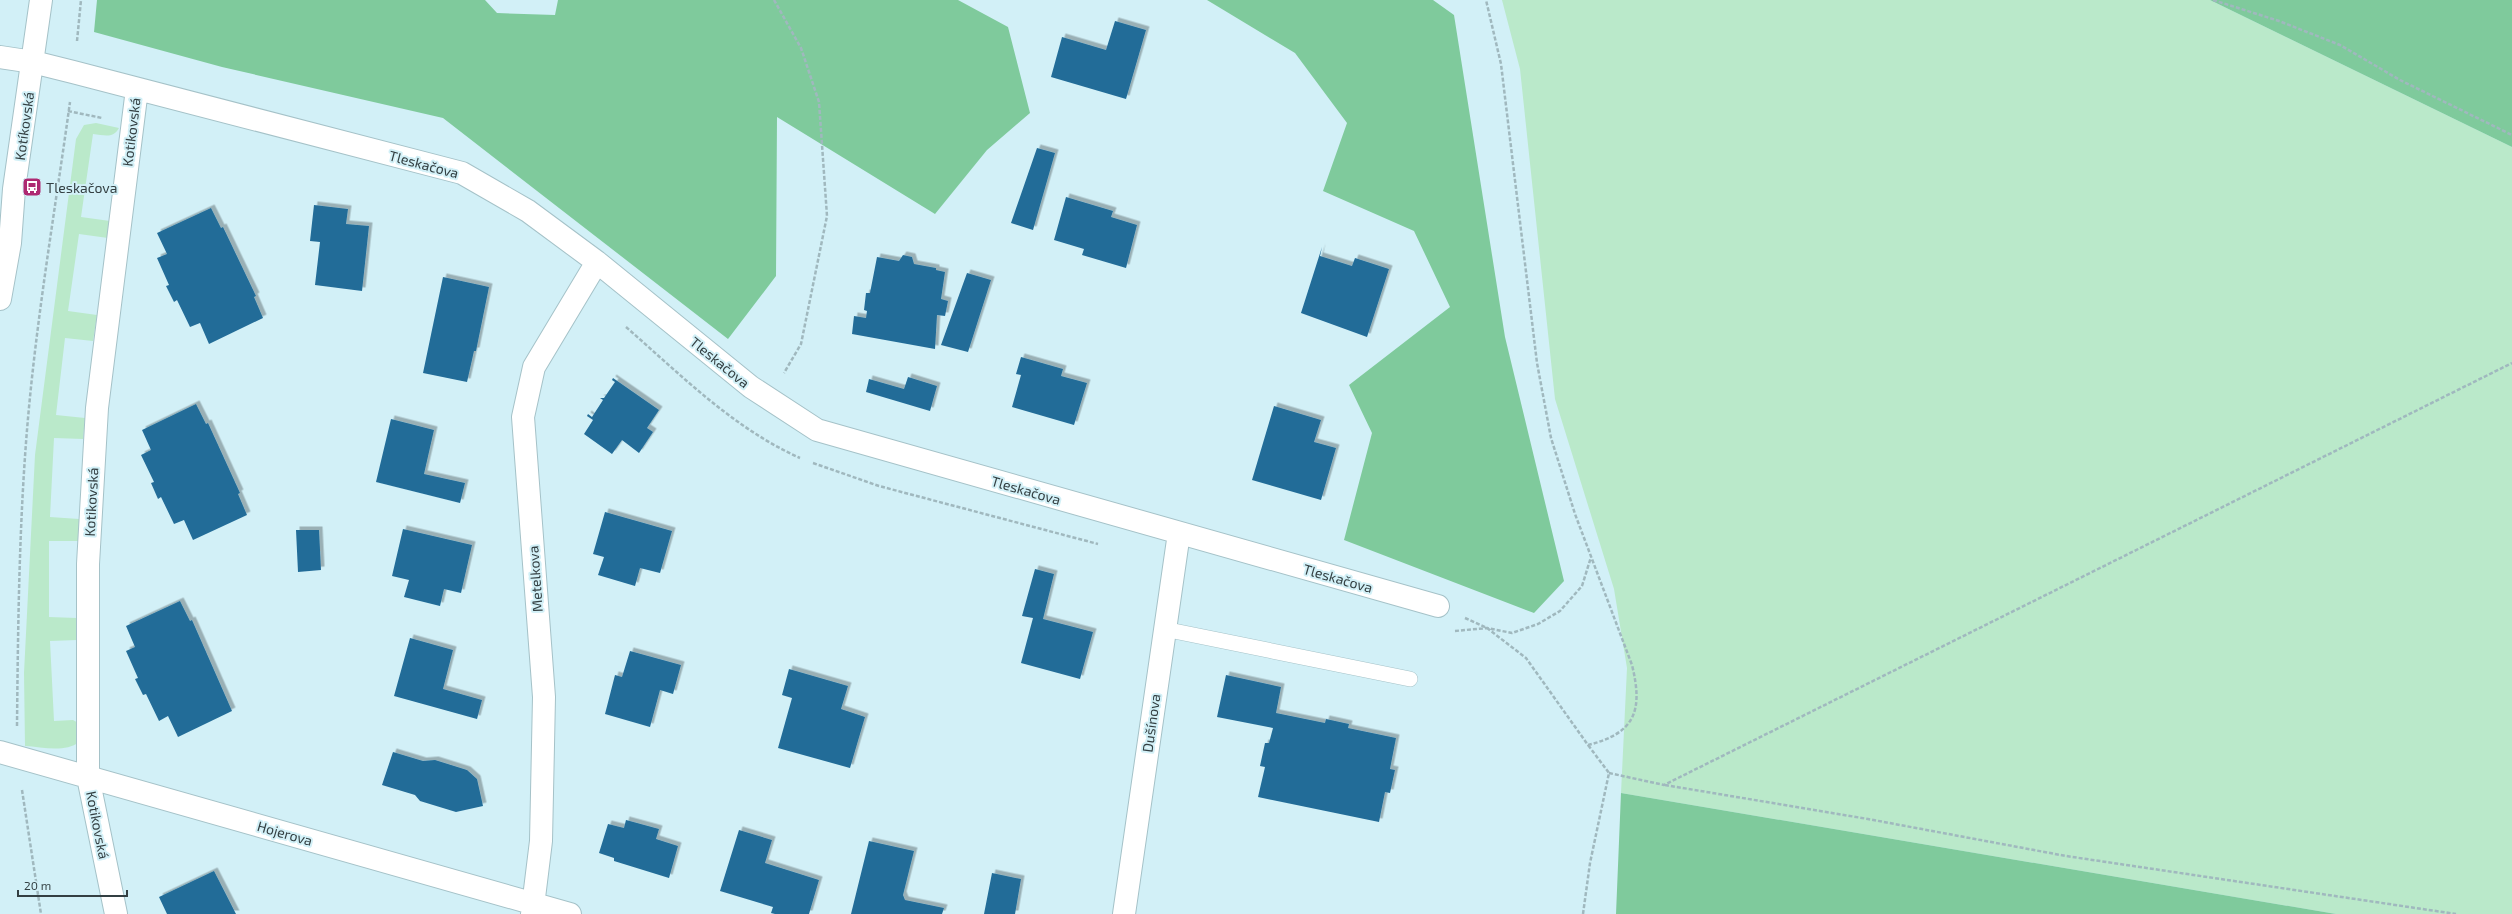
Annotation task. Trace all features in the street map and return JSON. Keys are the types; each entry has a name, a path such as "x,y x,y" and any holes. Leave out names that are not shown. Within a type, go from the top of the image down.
{"street":[{"name":"Kotíkovská","path":"0,299 10,243 14,188 41,0"},
{"name":"Tleskačova","path":"0,57 33,62 73,72 462,173 528,210 597,262 751,387 817,430 1438,606"},
{"name":"Kotikovská","path":"116,914 88,777 88,564 97,408 137,89"},
{"name":"Metelkova","path":"532,908 541,841 544,697 523,417 534,367 597,262"},
{"name":"Dušínova","path":"1124,914 1179,533"},
{"name":"Hojerova","path":"8,754 532,908 570,914"}],"lane":[{"path":"1164,629 1410,679"}],"path":[{"path":"41,914 8,754 27,430 46,267 73,72 81,0"},
{"path":"751,387 784,373 801,344 827,216 819,102 801,48 774,0"},
{"path":"1486,0 1501,64 1538,371 1551,438 1575,514 1632,665 1638,688 1636,711 1628,726 1615,736 1588,745"},
{"path":"2213,0 2279,21 2340,45 2400,80 2512,135"},
{"path":"1664,785 2512,363"},
{"path":"1438,606 1487,628 1512,633 1538,624 1560,611 1582,586 1591,557"},
{"path":"1450,632 1487,628 1526,658 1609,773 1664,785 1868,819 2066,856 2456,914"},
{"path":"1583,914 1590,863 1609,773"}],"green space":[{"path":"97,0 485,0 497,13 555,15 558,0 958,0 1008,27 1030,113 987,150 935,214 777,117 776,276 728,339 443,118 222,67 94,32"},
{"path":"1207,0 1433,0 1454,15 1505,337 1564,581 1534,613 1344,540 1372,433 1349,385 1450,307 1414,231 1323,191 1347,123 1295,53"},
{"path":"1502,0 2210,0 2512,147 2512,914 2336,914 1621,793 1627,668 1614,589 1555,399 1520,69"},
{"path":"2210,0 2512,0 2512,147"},
{"path":"96,123 119,128 114,134 111,135 93,134 81,217 110,221 108,238 79,234 68,311 97,315 93,341 65,338 56,415 85,418 83,439 54,438 50,517 79,519 78,541 49,541 49,617 77,618 77,640 50,641 54,721 73,720 80,724 79,742 60,748 25,746 24,673 35,455 76,139 84,125"},
{"path":"1621,793 2336,914 1616,914"}],"building":[{"path":"1115,21 1146,30 1126,99 1051,77 1062,37 1106,50"},
{"path":"1037,148 1055,153 1033,230 1011,223"},
{"path":"1066,197 1113,211 1111,217 1137,225 1126,268 1082,255 1084,249 1054,240"},
{"path":"314,205 348,209 346,224 369,226 362,291 315,285 320,242 310,241"},
{"path":"211,208 221,228 223,227 256,296 254,297 263,318 209,344 200,323 190,327 177,300 174,302 166,286 169,285 157,258 167,254 157,233"},
{"path":"1322,247 1320,256 1352,266 1355,258 1389,269 1367,337 1301,313"},
{"path":"903,255 912,257 914,264 936,268 936,270 945,272 941,299 948,301 945,316 937,315 935,349 852,334 854,316 866,318 867,311 864,310 866,293 870,293 877,257 899,261"},
{"path":"967,273 991,280 968,352 941,345"},
{"path":"443,277 489,287 476,351 474,351 467,382 423,373"},
{"path":"1021,357 1063,369 1061,376 1087,383 1074,425 1012,407 1021,375 1016,374"},
{"path":"908,377 937,386 930,411 866,392 869,379 904,389"},
{"path":"613,378 659,410 647,428 653,432 639,453 622,440 612,454 584,434 593,420 587,416 588,414 592,417 603,400 600,398 604,398 615,382 612,380"},
{"path":"196,404 206,424 208,423 240,493 238,494 247,515 193,540 184,520 174,524 161,497 158,499 151,483 154,482 141,455 151,450 142,430"},
{"path":"1274,406 1321,420 1314,442 1336,448 1321,500 1252,480"},
{"path":"391,419 434,430 424,474 465,483 460,503 376,482"},
{"path":"605,512 672,531 660,573 640,568 635,586 598,575 604,557 593,554"},
{"path":"403,529 472,545 461,593 444,589 440,606 404,597 409,580 392,576"},
{"path":"296,530 319,530 321,570 298,572"},
{"path":"1035,569 1054,574 1043,619 1093,632 1080,679 1021,663 1033,618 1022,616"},
{"path":"180,601 190,621 192,620 232,711 178,737 168,716 159,721 146,694 143,695 135,679 138,678 126,651 135,647 126,626"},
{"path":"410,638 453,650 443,689 482,700 477,719 394,696"},
{"path":"630,651 681,665 673,694 660,690 650,727 605,714 615,675 622,677"},
{"path":"789,669 848,686 841,709 865,717 850,768 778,748 792,698 782,695"},
{"path":"1226,675 1281,687 1276,713 1325,723 1326,719 1349,724 1348,728 1396,738 1390,769 1395,770 1390,793 1385,792 1379,822 1258,797 1265,767 1260,766 1265,743 1269,743 1273,728 1217,717"},
{"path":"393,752 423,761 435,760 467,770 477,779 483,806 456,812 420,801 415,795 382,785"},
{"path":"626,820 659,829 656,839 678,846 669,878 614,861 614,858 599,853 608,824 624,828"},
{"path":"739,830 772,840 765,863 819,880 809,914 771,913 773,907 720,891"},
{"path":"869,841 914,851 903,895 905,900 944,908 942,914 851,914"},
{"path":"214,871 236,914 167,914 159,897"},
{"path":"992,873 1021,879 1015,914 984,914"}],"place":[{"name":"Tleskačova","path":"32,187"}]}
